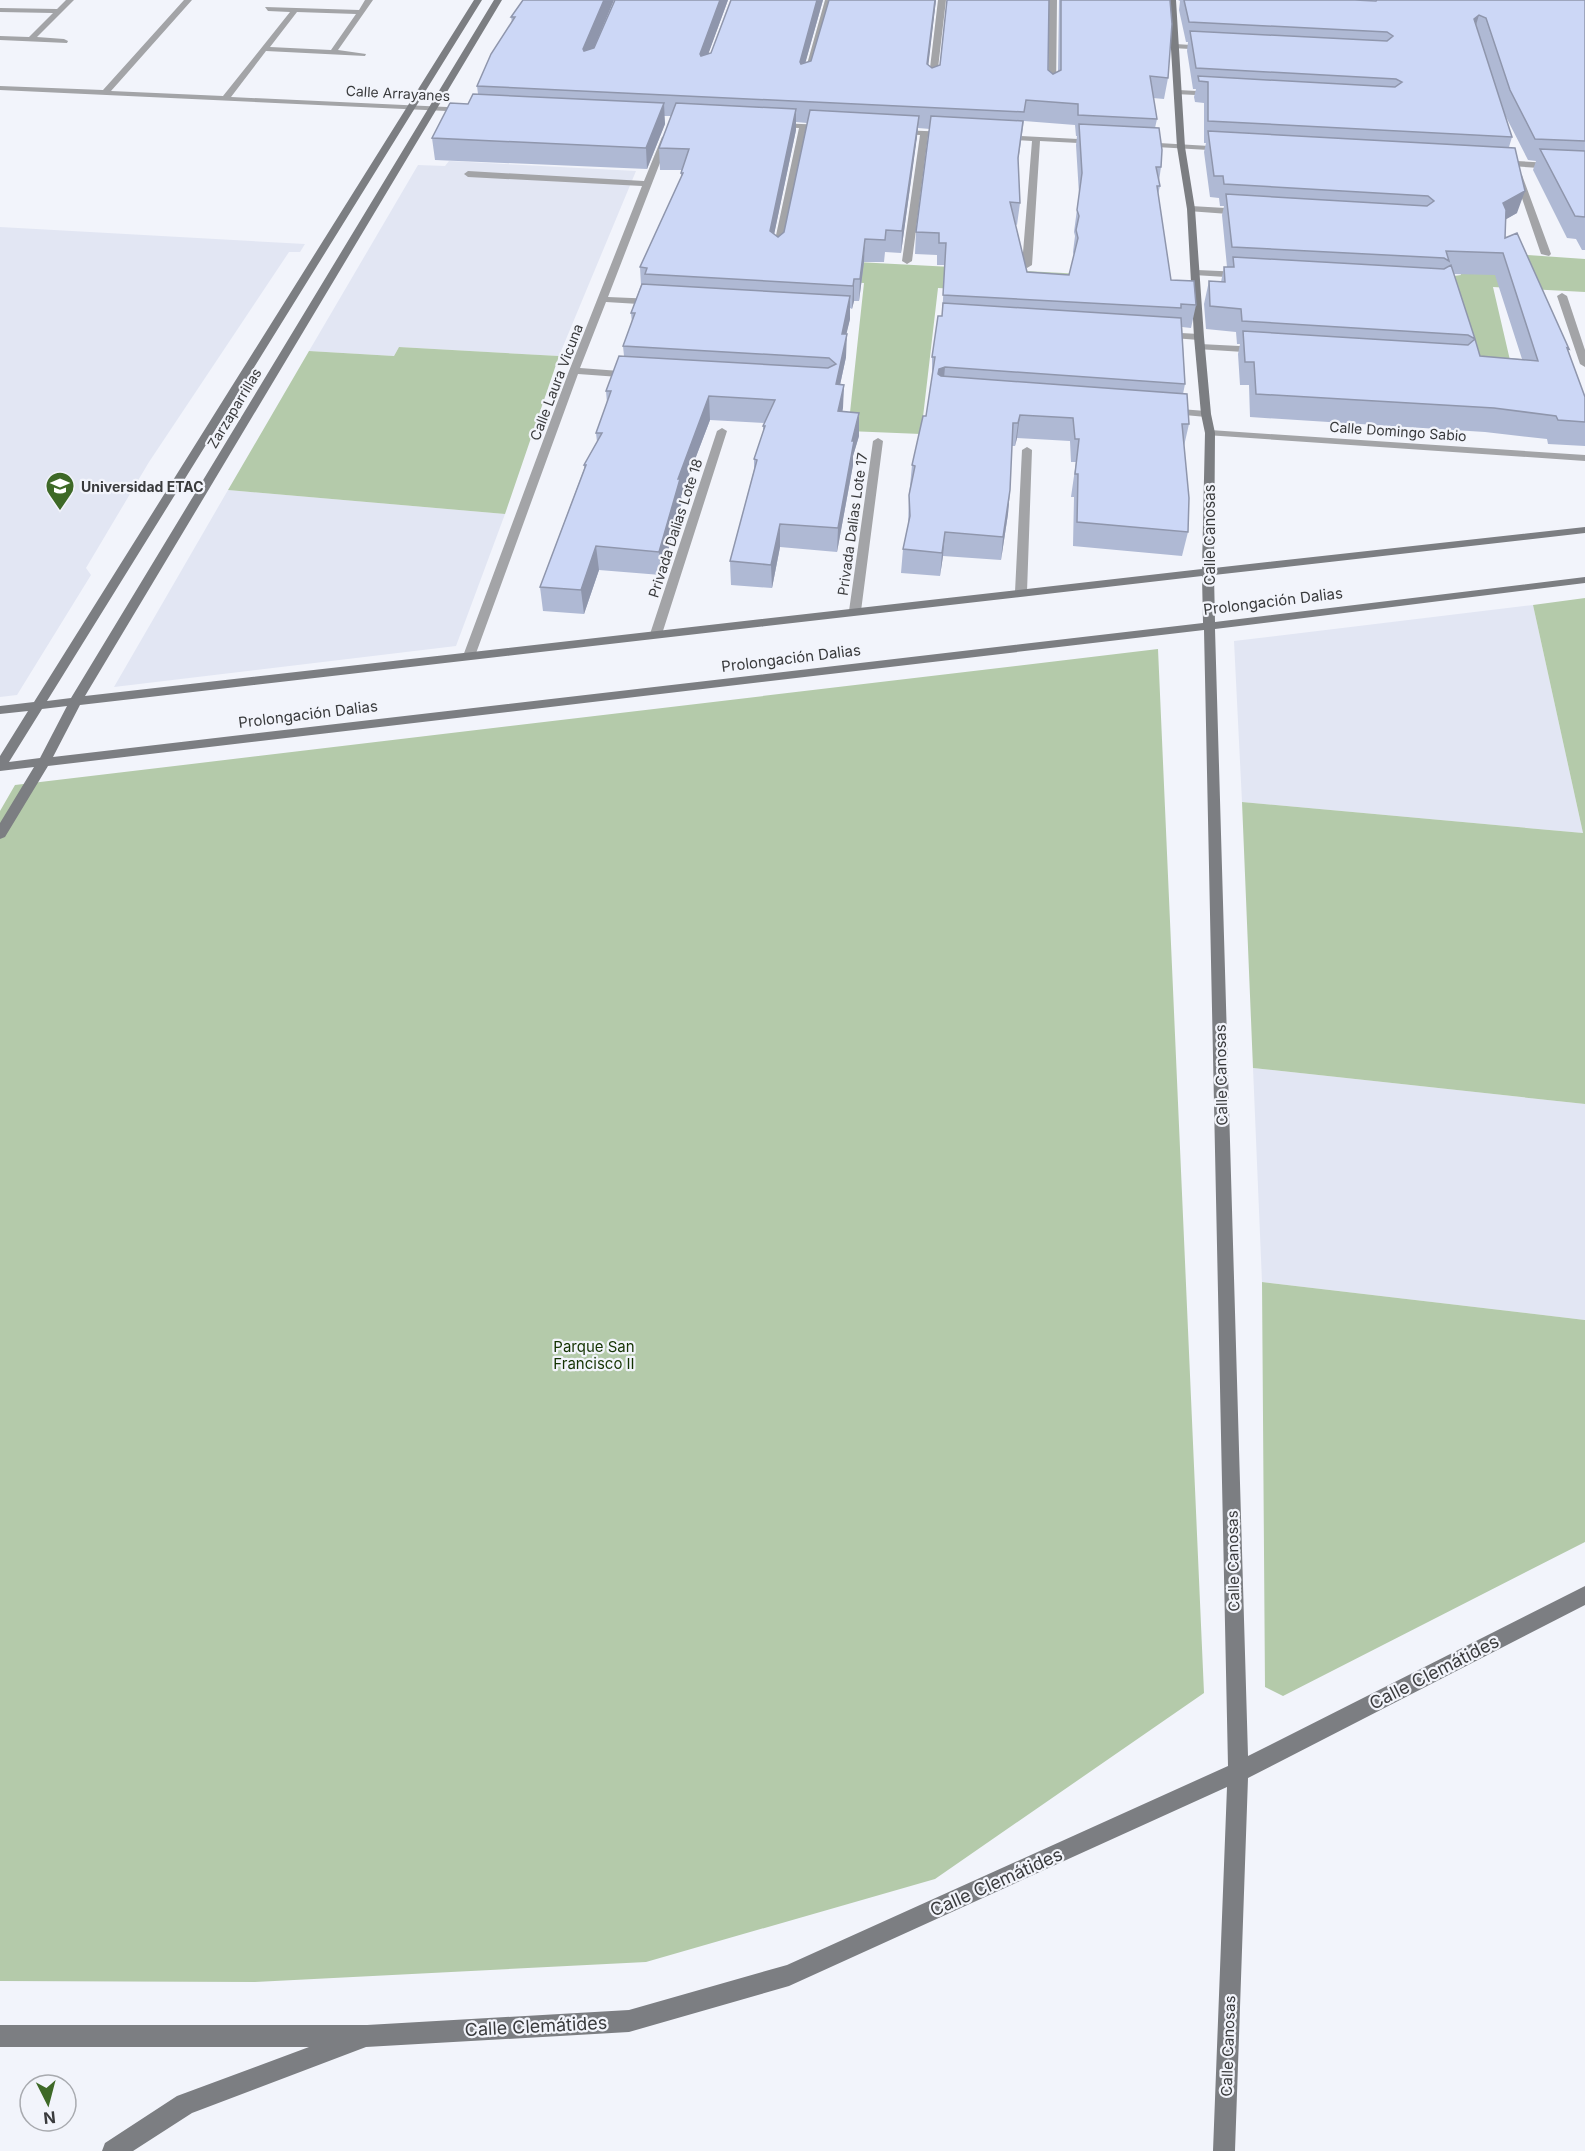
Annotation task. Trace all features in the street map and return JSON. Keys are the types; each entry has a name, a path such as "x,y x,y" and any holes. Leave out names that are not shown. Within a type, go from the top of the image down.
{"street":[{"path":"31,39 70,0"},
{"path":"106,92 188,0"},
{"path":"333,52 369,0"},
{"name":"Zarzaparrillas","path":"0,767 409,107 478,0"},
{"name":"Zarzaparrillas","path":"0,834 44,762 75,702 498,0"},
{"path":"805,81 829,0"},
{"path":"932,85 942,0"},
{"path":"1052,91 1053,0"},
{"name":"Calle Canosas","path":"1175,4 1181,147 1191,208 1206,414 1210,433 1208,572 1238,1772 1224,2151"},
{"path":"268,9 361,12"},
{"path":"0,10 58,11"},
{"path":"226,98 295,10"},
{"path":"0,38 64,41"},
{"path":"1175,46 1221,49"},
{"path":"264,49 362,54"},
{"name":"Calle Arrayanes","path":"0,88 479,110"},
{"path":"1178,92 1225,94"},
{"path":"768,124 836,128"},
{"path":"777,254 804,126"},
{"name":"Calle Laura Vicuna","path":"469,656 574,371 669,131"},
{"path":"891,131 958,135"},
{"path":"907,261 924,133"},
{"path":"991,137 1103,142"},
{"path":"1027,265 1036,139"},
{"path":"1137,144 1241,150"},
{"path":"1511,154 1546,254"},
{"path":"1490,163 1585,168"},
{"path":"468,174 648,184"},
{"path":"1191,208 1257,213"},
{"path":"1197,273 1257,276"},
{"path":"1562,296 1585,364"},
{"path":"602,298 665,303"},
{"path":"1157,334 1273,351"},
{"path":"574,371 645,375"},
{"path":"1151,410 1206,414"},
{"name":"Privada Dalias Lote 18","path":"656,634 722,431"},
{"name":"Calle Domingo Sabio","path":"1210,433 1585,458"},
{"name":"Privada Dalias Lote 17","path":"855,611 878,441"},
{"path":"1021,592 1027,450"},
{"path":"0,710 1021,592 1585,530"},
{"name":"Prolongación Dalias","path":"0,767 1585,580"},
{"name":"Calle Clemátides","path":"0,2036 367,2036 628,2021 789,1975 1238,1772 1585,1595"},
{"name":"Calle Clemátides","path":"113,2151 185,2104 367,2036"}],"shaded area":[{"path":"449,161 636,171 559,356 399,347 394,356 309,351 418,165 445,166"},
{"name":"Universidad ETAC","path":"0,227 305,244 300,252 289,252 149,462 86,568 91,575 17,695 0,697"},
{"path":"228,490 505,514 456,646 114,687"},
{"path":"1533,605 1583,833 1242,802 1234,641"},
{"path":"1253,1068 1585,1104 1585,1320 1262,1282"}],"green space":[{"path":"1450,236 1484,252 1585,259 1585,292 1493,287 1519,399 1495,397 1447,277 1461,275"},
{"path":"705,254 1120,276 1119,297 938,288 921,434 848,431 864,283 700,273"},
{"path":"399,347 559,356 505,514 228,490 309,351 394,356"},
{"path":"1585,598 1585,1104 1253,1068 1242,802 1583,833 1533,605"},
{"name":"Parque San Francisco II","path":"1158,649 1204,1693 935,1879 646,1962 255,1982 0,1981 0,811 15,785"},
{"path":"1262,1282 1585,1320 1585,1542 1283,1696 1265,1687"}],"building":[{"path":"523,0 604,0 584,51 594,48 615,0 720,0 701,56 711,53 731,0 817,0 801,64 811,61 829,0 935,0 927,64 932,68 940,65 947,0 1049,0 1048,70 1053,74 1061,70 1061,0 1170,0 1172,24 1168,78 1150,76 1157,119 1078,115 1078,104 1026,100 1024,112 477,86 491,54"},
{"path":"1184,0 1585,0 1585,141 1535,139 1510,90 1486,18 1479,15 1474,19 1512,137 1208,121 1208,82 1199,81 1198,76 1395,87 1402,82 1396,79 1196,68 1190,31 1387,41 1393,36 1387,32 1189,22"},
{"path":"473,94 664,103 646,148 432,138 450,103 468,104"},
{"path":"676,103 796,109 770,231 778,237 784,232 810,110 919,116 902,231 886,230 885,240 865,239 860,279 854,279 853,286 645,274 647,268 640,267 683,173 681,173 689,149 659,148"},
{"path":"931,116 1023,121 1018,158 1020,203 1010,202 1027,272 1069,275 1078,238 1077,210 1082,173 1079,124 1159,128 1162,150 1161,167 1156,167 1160,186 1157,186 1171,280 1194,281 1196,305 1181,304 1181,308 943,295 946,243 939,243 939,233 916,232"},
{"path":"1208,131 1515,148 1525,191 1503,203 1506,210 1505,238 1517,233 1569,349 1567,348 1585,397 1585,422 1558,420 1556,416 1494,408 1256,394 1254,362 1245,362 1243,331 1468,345 1475,339 1480,356 1538,361 1503,253 1446,251 1449,261 1444,258 1232,247 1226,194 1427,206 1434,201 1428,196 1224,184 1223,176 1214,176"},
{"path":"1540,149 1585,151 1585,217 1575,216"},
{"path":"1233,257 1444,269 1451,265 1475,339 1468,335 1242,321 1241,309 1210,306 1209,281 1225,282 1224,267 1234,267"},
{"path":"642,284 850,296 842,334 847,334 836,384 844,385 838,411 859,413 852,441 854,441 838,528 780,524 771,565 730,561 757,460 754,459 765,426 763,426 775,400 709,396 678,479 680,479 659,552 596,546 581,590 540,587 586,465 584,465 602,433 596,433 611,391 606,391 619,356 828,368 836,364 829,358 623,346 635,313 631,313"},
{"path":"943,303 1181,318 1185,384 945,367 939,369 938,374 1187,394 1189,424 1182,424 1189,498 1188,532 1077,522 1078,474 1075,474 1079,439 1075,439 1073,418 1020,415 1018,423 1013,423 1010,490 1003,537 945,532 942,553 903,549 910,516 909,495 915,466 912,465 923,416 926,416 935,357 932,357 938,316 942,316"}],"place":[{"name":"Universidad ETAC","path":"60,512"}]}
